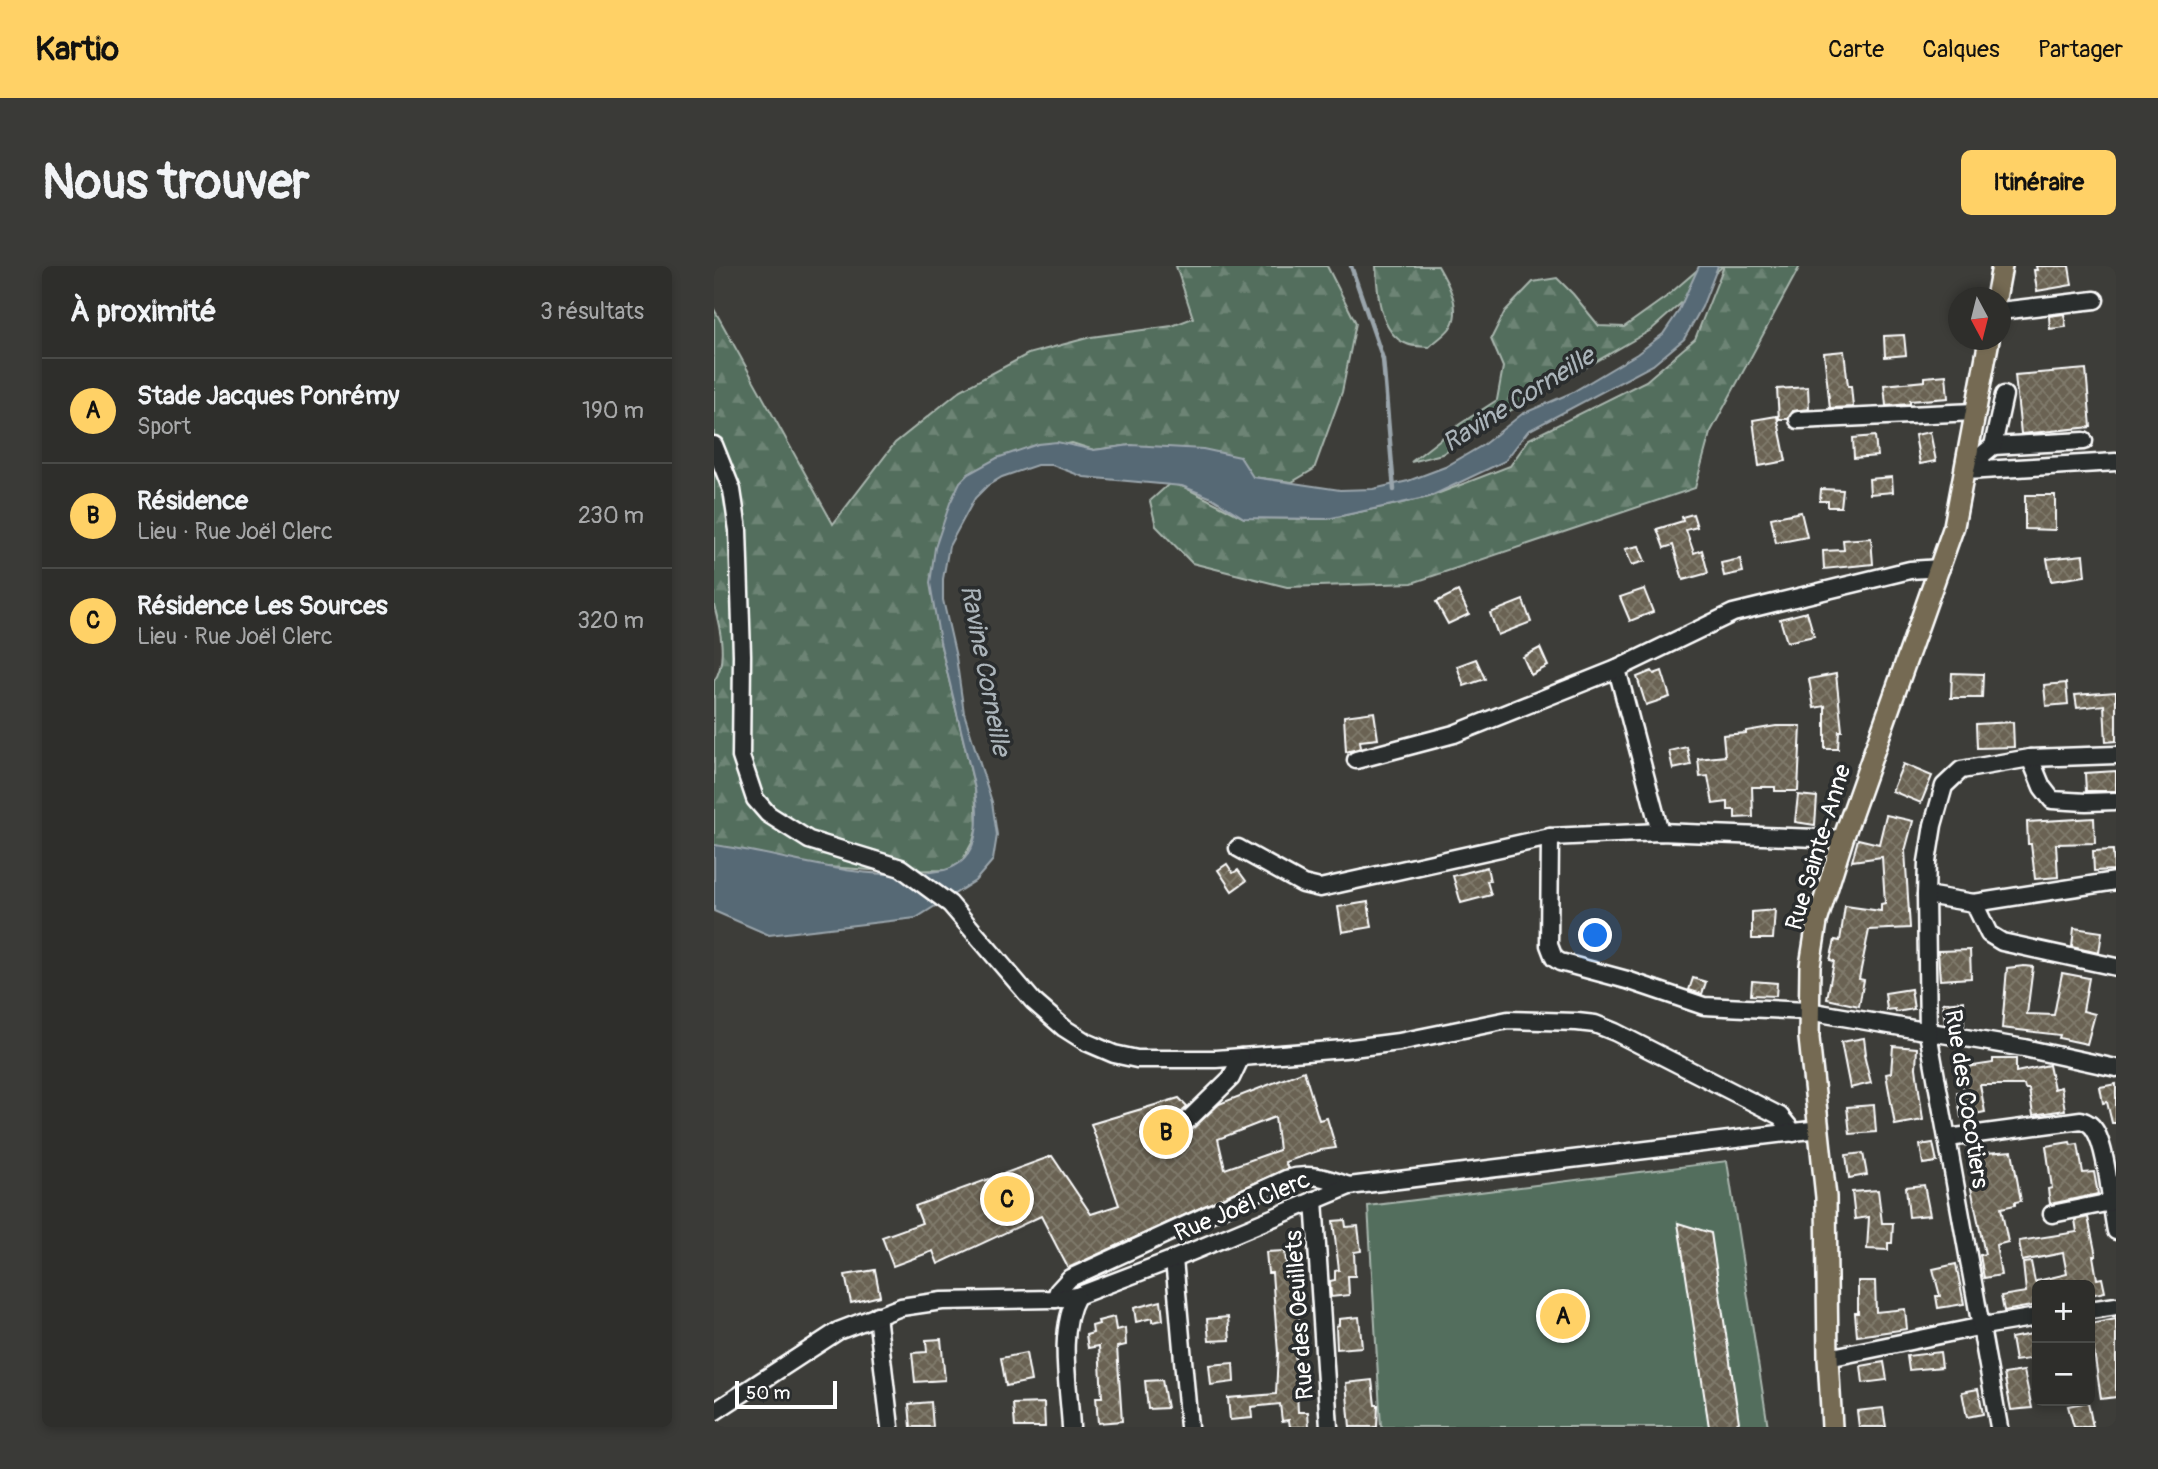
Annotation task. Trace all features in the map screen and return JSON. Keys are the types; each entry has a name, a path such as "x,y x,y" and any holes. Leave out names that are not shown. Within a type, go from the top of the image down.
{"main road":[{"path":"1998,287 2002,266"},
{"name":"Rue Sainte-Anne","path":"1832,1427 1828,1358 1826,1206 1813,1089 1808,1011 1810,966 1817,922 1843,839 1941,568 1972,470 1975,412 1987,350"}],"street":[{"path":"2011,310 2095,300"},
{"path":"1993,446 2004,395"},
{"path":"1798,420 1975,412"},
{"path":"1972,470 1982,455 1993,446 2084,441"},
{"path":"714,445 732,490 738,530 742,655 741,757 755,799 786,828 809,840 901,868 950,904 1033,1001 1064,1028 1086,1042 1114,1054 1137,1059 1241,1057 1358,1047 1508,1020 1595,1024 1780,1116 1794,1133"},
{"path":"1972,470 2116,461"},
{"path":"1356,760 1443,738 1617,669 1733,613 1910,570 1941,568"},
{"path":"1617,669 1660,832"},
{"name":"Rue des Cocotiers","path":"1999,1427 1983,1325 1928,1033 1926,895 1927,862 1933,825 1944,786 1961,770 2030,758 2116,755"},
{"path":"2030,758 2042,787 2052,800 2116,800"},
{"path":"1237,848 1303,884 1320,888 1550,837 1660,832 1843,839"},
{"path":"1550,837 1549,945 1554,958 1560,962 1627,980 1704,1006 1808,1011 2024,1048 2116,1068"},
{"path":"1926,895 1975,903 2116,881"},
{"path":"1975,903 1989,934 2002,942 2116,967"},
{"path":"1186,1121 1231,1078 1241,1057"},
{"path":"1948,1138 2081,1120 2087,1122 2098,1137 2113,1202 2116,1231"},
{"name":"Rue Joël Clerc","path":"714,1412 838,1331 877,1315 921,1303 1077,1296 1349,1186 1819,1129"},
{"path":"1055,1299 1058,1291 1070,1278 1286,1179 1319,1175 1349,1186"},
{"name":"Rue des Oeuillets","path":"1314,1200 1329,1427"},
{"path":"2052,1214 2113,1202"},
{"path":"1174,1259 1189,1427"},
{"path":"1071,1427 1065,1330 1069,1310 1077,1296"},
{"path":"2095,1309 2116,1306"},
{"path":"877,1315 890,1427"},
{"path":"1828,1358 1983,1325 2032,1318"}],"green space":[{"path":"1176,266 1327,266 1356,323 1342,392 1314,469 1292,482 1253,477 1131,445 1094,450 1072,443 997,458 935,548 940,642 975,789 977,827 961,863 947,870 885,871 813,866 714,845 714,681 722,654 714,605 714,309 833,524 895,443 961,390 1028,354 1091,337 1172,326 1193,318"},
{"path":"1376,266 1438,266 1453,297 1455,313 1450,328 1429,347 1407,344 1390,331 1381,310"},
{"path":"1702,266 1723,266 1651,330 1482,427 1442,454 1411,462 1460,424 1497,400 1503,367 1491,339 1505,311 1533,282 1557,278 1599,326 1624,327 1666,297"},
{"path":"1724,266 1800,266 1710,433 1695,488 1412,583 1287,587 1192,563 1156,526 1150,501 1169,484 1182,486 1244,518 1327,519 1429,497 1510,466 1529,439 1646,381 1695,339"},
{"path":"1727,1161 1768,1427 1381,1427 1368,1206"}],"water":[{"path":"1699,266 1718,266 1702,307 1684,339 1653,365 1528,431 1505,461 1429,497 1327,519 1244,518 1212,498 1182,486 1084,477 1052,465 1037,465 1002,477 987,486 975,498 949,546 943,579 943,600 956,657 964,713 992,802 997,835 993,860 975,881 916,918 769,935 714,911 714,845 843,870 896,874 950,868 958,864 971,849 977,819 975,789 940,642 930,583 935,548 950,503 960,482 968,474 997,458 1038,444 1057,442 1094,450 1131,445 1203,449 1240,457 1253,477 1340,490 1373,489 1408,481 1445,467 1483,445 1522,414 1571,393 1637,354 1663,334 1678,312"}],"building":[{"path":"2036,266 2069,266 2072,285 2037,291 2034,270 2037,270"},
{"path":"2064,314 2066,327 2050,329 2049,316"},
{"path":"1904,335 1906,355 1885,357 1884,336"},
{"path":"1844,351 1853,407 1830,408 1824,353"},
{"path":"2086,369 2091,427 2021,434 2015,375"},
{"path":"1946,375 1948,398 1886,406 1884,385 1925,381 1925,377"},
{"path":"1808,387 1809,409 1793,411 1788,419 1779,419 1777,389"},
{"path":"1777,416 1786,461 1759,466 1753,420"},
{"path":"1930,432 1936,461 1920,464 1915,435"},
{"path":"1875,436 1877,456 1854,458 1853,438"},
{"path":"1892,477 1893,492 1870,494 1869,479"},
{"path":"1821,489 1843,490 1841,507 1828,507 1828,501 1820,501"},
{"path":"2025,495 2055,495 2055,530 2025,529"},
{"path":"1801,512 1807,537 1776,543 1771,518"},
{"path":"1693,514 1697,527 1686,530 1694,553 1702,550 1708,573 1683,580 1673,545 1664,548 1657,529 1683,521 1682,517"},
{"path":"1871,538 1873,564 1824,569 1823,551 1844,550 1843,540"},
{"path":"1639,546 1645,561 1632,565 1625,549"},
{"path":"2083,555 2085,576 2051,581 2047,559"},
{"path":"1740,559 1743,572 1724,576 1721,563"},
{"path":"1644,589 1653,612 1630,621 1620,597"},
{"path":"1458,591 1469,614 1448,624 1436,602"},
{"path":"1523,600 1531,622 1498,635 1490,613"},
{"path":"1807,612 1814,636 1787,642 1780,619"},
{"path":"1540,648 1548,666 1531,675 1523,657"},
{"path":"1476,659 1485,679 1464,686 1457,666"},
{"path":"1652,671 1654,674 1662,671 1670,697 1646,705 1637,677"},
{"path":"1952,673 1983,674 1982,698 1951,698"},
{"path":"1836,674 1842,731 1839,731 1838,749 1825,749 1825,706 1814,708 1809,679"},
{"path":"2066,683 2068,704 2046,706 2044,685"},
{"path":"2116,692 2116,741 2106,742 2104,705 2077,708 2075,695"},
{"path":"1374,712 1378,739 1360,741 1361,748 1346,752 1344,716"},
{"path":"2013,722 2014,747 1977,748 1976,724"},
{"path":"1776,726 1801,726 1798,791 1752,787 1753,817 1735,818 1735,810 1728,810 1728,802 1713,804 1708,776 1700,777 1698,759 1725,756 1723,735"},
{"path":"1687,747 1691,765 1673,769 1669,751"},
{"path":"1903,764 1932,776 1921,803 1892,791"},
{"path":"2116,771 2116,791 2086,791 2085,773"},
{"path":"1798,795 1817,797 1815,825 1795,822"},
{"path":"1886,815 1913,821 1905,851 1910,928 1869,930 1859,979 1864,980 1859,1006 1827,999 1834,961 1830,960 1835,940 1840,941 1845,906 1881,911 1881,904 1885,903 1882,857 1852,861 1858,839 1879,844"},
{"path":"2094,818 2095,843 2056,844 2058,877 2035,879 2027,822"},
{"path":"2113,850 2114,870 2094,871 2093,851"},
{"path":"1227,864 1233,873 1238,870 1246,881 1232,891 1218,870"},
{"path":"1487,867 1491,895 1461,903 1453,876"},
{"path":"1368,902 1372,927 1342,932 1338,907"},
{"path":"1775,910 1773,939 1752,939 1752,912"},
{"path":"2074,928 2102,932 2099,953 2072,947"},
{"path":"1970,950 1971,978 1940,980 1938,951"},
{"path":"2033,967 2027,1014 2054,1015 2062,973 2089,978 2083,1011 2095,1014 2087,1044 2059,1038 2060,1035 2002,1028 2007,968"},
{"path":"1693,978 1706,982 1702,994 1689,990"},
{"path":"1752,981 1777,983 1776,996 1751,995"},
{"path":"1911,989 1914,1009 1896,1012 1895,1009 1887,1010 1885,993"},
{"path":"1964,1001 1964,1025 1945,1024 1943,1003"},
{"path":"1864,1038 1864,1055 1871,1083 1850,1088 1841,1042"},
{"path":"1893,1046 1917,1048 1916,1068 1923,1120 1895,1125 1886,1074 1891,1073"},
{"path":"1993,1059 2016,1059 2016,1072 2049,1065 2054,1089 2061,1087 2065,1110 2033,1115 2029,1089 2025,1089 2024,1085 1980,1085 1985,1112 1961,1117 1957,1092 1964,1091 1960,1068 1993,1063"},
{"path":"1304,1071 1319,1120 1327,1118 1336,1148 1285,1162 1288,1168 1068,1268 1041,1216 938,1264 933,1251 893,1266 882,1237 922,1223 915,1206 1052,1156 1091,1214 1119,1205 1091,1124 1179,1098 1187,1106 1177,1118 1177,1124 1184,1131 1190,1131 1219,1104","holes":["1275,1117 1279,1150 1225,1169 1218,1139"]},
{"path":"2116,1084 2116,1123 2112,1123 2107,1102 2103,1103 2100,1087"},
{"path":"1874,1105 1876,1132 1850,1134 1847,1107"},
{"path":"2070,1142 2071,1145 2078,1144 2083,1173 2094,1172 2098,1194 2050,1204 2048,1189 2052,1188 2046,1146"},
{"path":"1933,1143 1937,1162 1923,1164 1920,1145"},
{"path":"2012,1151 2021,1201 2001,1208 2008,1242 1996,1245 2001,1275 1984,1278 1980,1255 1985,1254 1971,1188 1976,1187 1972,1154"},
{"path":"1863,1153 1867,1175 1849,1178 1846,1155"},
{"path":"1924,1185 1930,1215 1909,1217 1906,1187"},
{"path":"1878,1190 1882,1223 1893,1223 1892,1243 1888,1243 1888,1250 1867,1249 1869,1217 1855,1219 1852,1192"},
{"path":"2088,1217 2096,1256 2093,1256 2097,1279 2102,1278 2105,1292 2095,1294 2095,1280 2041,1280 2067,1274 2063,1253 2022,1261 2019,1241 2077,1232 2075,1220"},
{"path":"1345,1220 1346,1227 1358,1226 1361,1251 1354,1252 1355,1276 1348,1276 1349,1295 1331,1297 1330,1281 1335,1280 1335,1271 1339,1270 1333,1221"},
{"path":"1678,1223 1711,1233 1739,1422 1730,1427 1709,1427"},
{"path":"1285,1251 1286,1263 1292,1262 1294,1286 1301,1286 1302,1300 1298,1300 1299,1329 1303,1329 1303,1344 1302,1352 1295,1352 1298,1412 1308,1412 1309,1427 1290,1427 1289,1420 1282,1421 1280,1404 1251,1407 1252,1418 1230,1420 1228,1398 1276,1394 1278,1353 1272,1273 1268,1273 1266,1252"},
{"path":"2031,1262 2035,1280 2032,1280 2032,1306 2004,1311 2001,1296 2026,1292 2023,1263"},
{"path":"1956,1264 1964,1304 1938,1308 1936,1296 1940,1296 1933,1269"},
{"path":"875,1270 880,1296 851,1303 845,1275"},
{"path":"1858,1281 1875,1281 1876,1312 1905,1309 1907,1329 1857,1336 1855,1313 1858,1313"},
{"path":"1161,1301 1163,1320 1152,1322 1152,1318 1136,1322 1134,1308"},
{"path":"1114,1317 1116,1330 1125,1328 1126,1345 1117,1347 1122,1421 1098,1423 1096,1397 1102,1397 1099,1346 1088,1348 1086,1335 1093,1333 1092,1326 1099,1324 1098,1321"},
{"path":"1228,1317 1230,1340 1209,1341 1207,1319"},
{"path":"1359,1317 1362,1347 1337,1349 1336,1326 1339,1325 1339,1319"},
{"path":"2116,1319 2116,1397 2101,1399 2095,1358 2095,1323"},
{"path":"2032,1334 2032,1359 2015,1361 2011,1338"},
{"path":"941,1339 945,1380 915,1382 912,1353 927,1352 926,1340"},
{"path":"1940,1352 1942,1367 1909,1370 1907,1356"},
{"path":"1026,1353 1031,1381 1006,1386 1001,1358"},
{"path":"1884,1362 1887,1380 1863,1383 1861,1366"},
{"path":"1233,1363 1234,1382 1211,1385 1209,1365"},
{"path":"2024,1371 2032,1408 2011,1410 2004,1374"},
{"path":"1162,1380 1167,1408 1148,1409 1145,1381"},
{"path":"1372,1380 1375,1405 1378,1405 1377,1427 1350,1427 1346,1383"},
{"path":"1978,1389 1983,1414 1967,1417 1962,1392"},
{"path":"931,1402 933,1427 911,1427 909,1404"},
{"path":"1044,1403 1045,1427 1015,1427 1013,1404"},
{"path":"2068,1406 2089,1406 2093,1427 2074,1427"},
{"path":"1883,1408 1886,1427 1859,1427 1857,1411"}],"waterway":[{"path":"1351,266 1383,359 1394,490"}],"place":[{"name":"Résidence","path":"1166,1132"},
{"name":"Résidence Les Sources","path":"1007,1199"},
{"name":"Stade Jacques Ponrémy","path":"1563,1316"}],"water label":[{"name":"Ravine Corneille","path":"1518,399"},
{"name":"Ravine Corneille","path":"986,670"}]}
